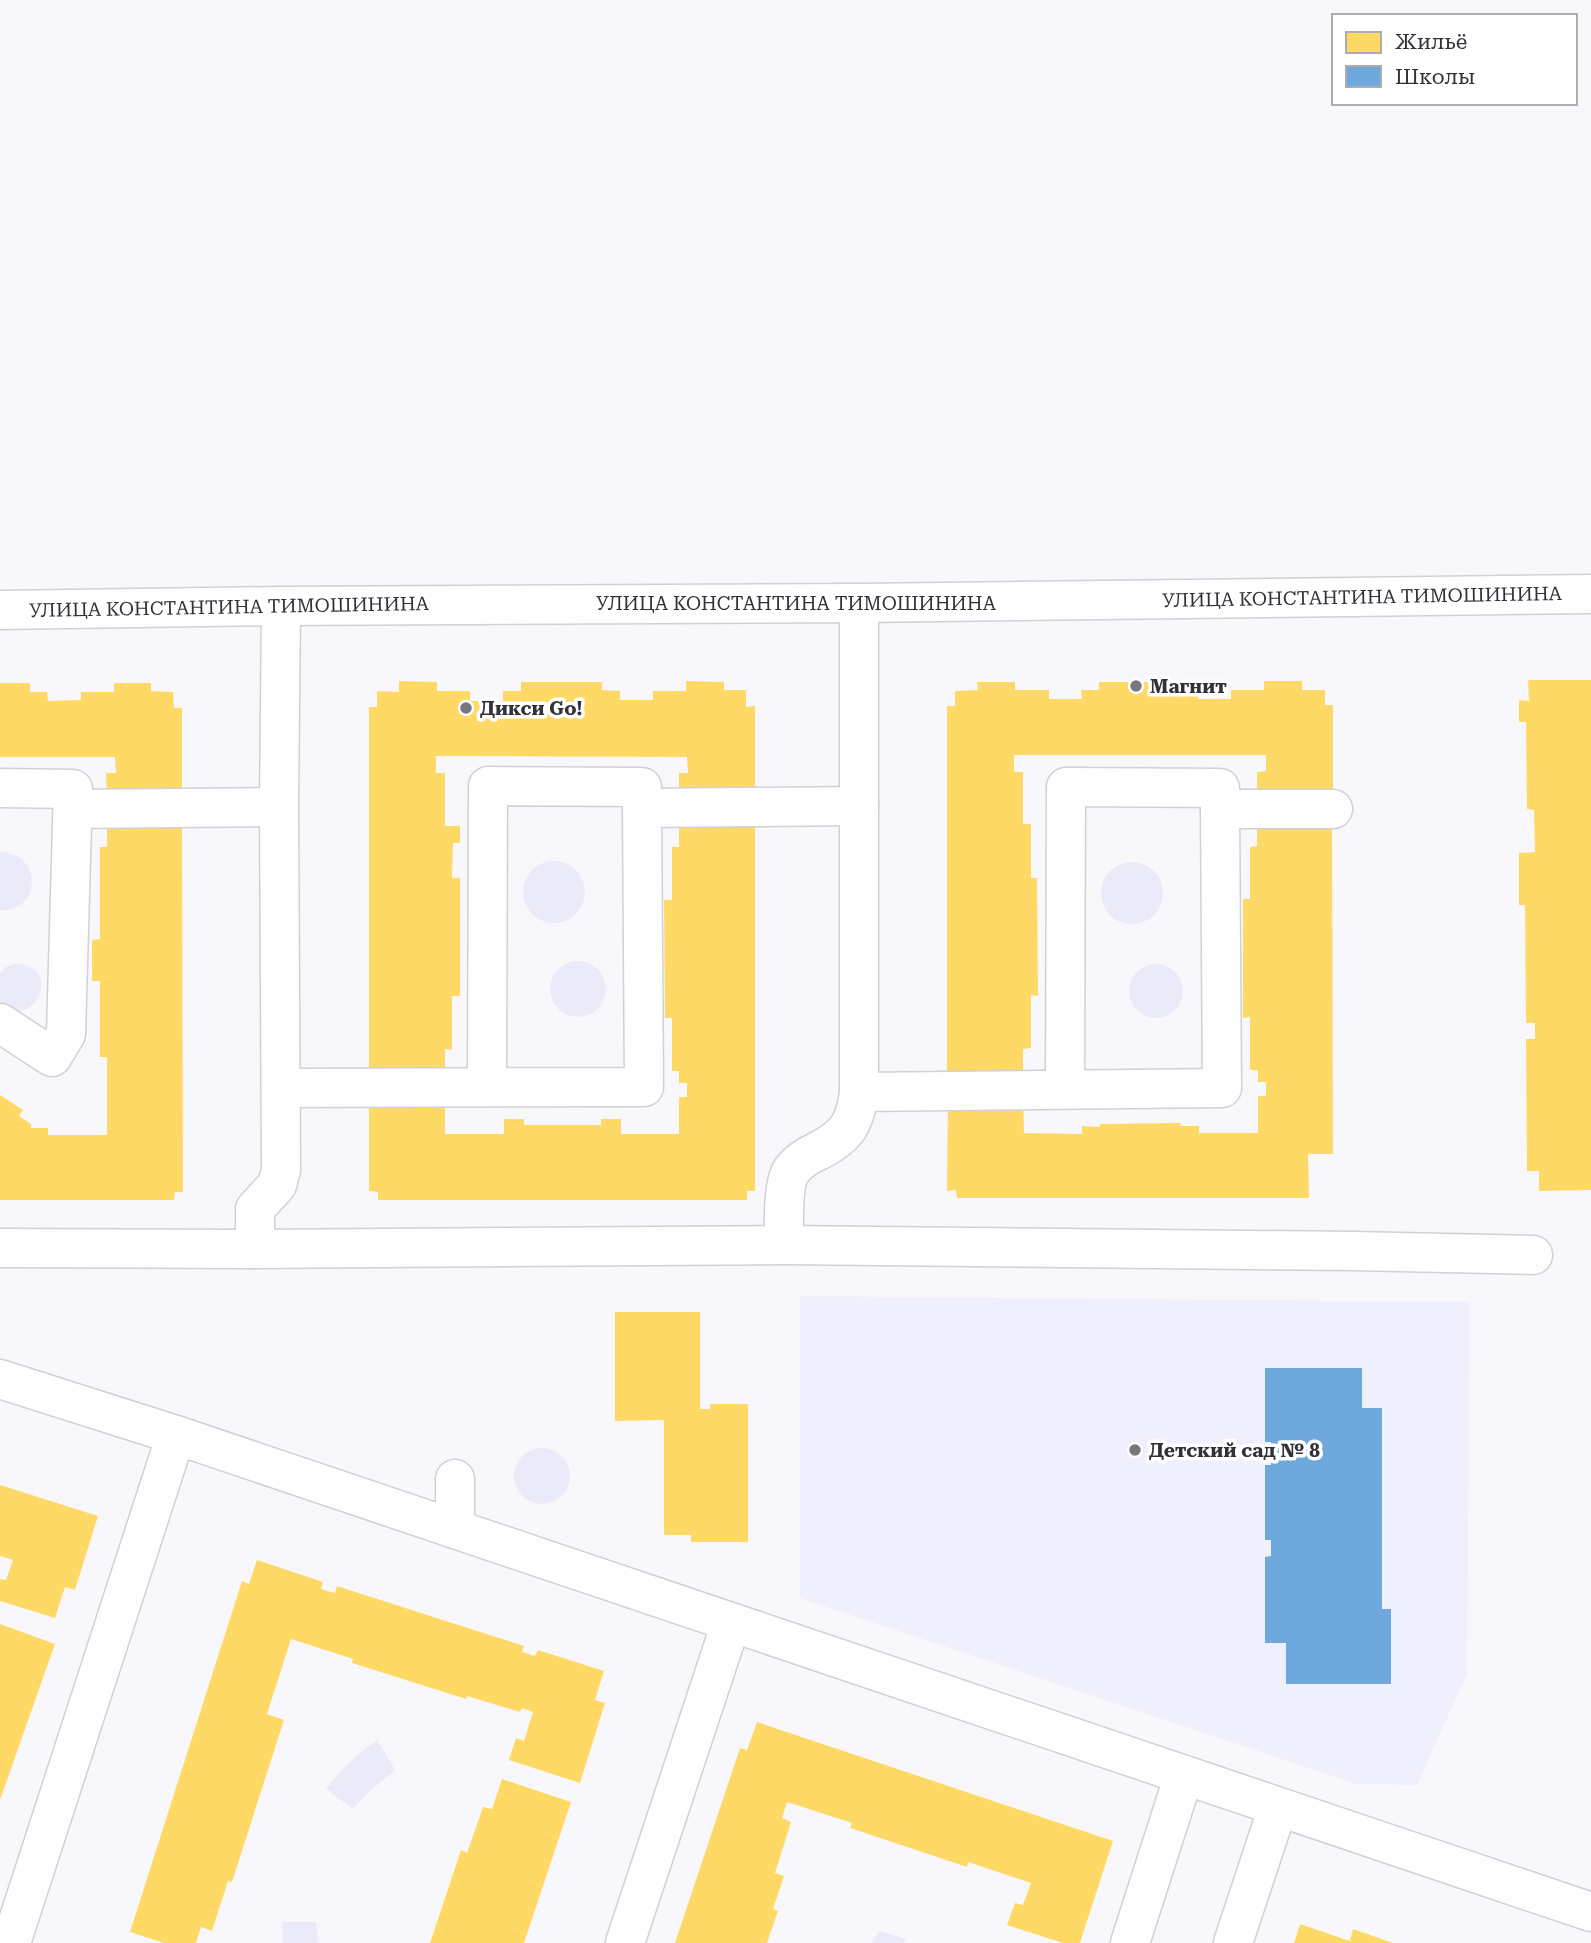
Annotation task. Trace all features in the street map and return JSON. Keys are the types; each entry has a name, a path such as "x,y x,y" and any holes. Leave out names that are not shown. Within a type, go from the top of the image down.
{"street":[{"name":"УЛИЦА КОНСТАНТИНА ТИМОШИНИНА","path":"0,610 1591,594"},
{"path":"784,1245 786,1188 792,1169 809,1155 833,1143 848,1129 856,1113 859,1092 859,603"},
{"path":"255,1249 255,1209 277,1185 281,1170 281,606"},
{"path":"281,1088 644,1087 642,786 488,786 486,1087"},
{"path":"859,1092 1222,1088 1220,788 1066,787 1065,1089"},
{"path":"0,788 73,789 66,1034 52,1057 0,1023"},
{"path":"642,808 859,806"},
{"path":"73,809 279,807"},
{"path":"1220,809 1333,809"},
{"path":"0,1248 784,1245 1533,1255"},
{"path":"0,1379 176,1435 1591,1912"},
{"path":"11,1943 176,1435"},
{"path":"454,1479 455,1529"},
{"path":"625,1943 731,1623"},
{"path":"1130,1943 1184,1775"},
{"path":"1233,1943 1278,1807"}],"shaded area":[{"path":"0,852 14,855 24,862 32,882 30,893 23,902 14,908 0,910"},
{"path":"548,861 560,861 576,870 583,880 583,904 576,914 560,923 548,923 537,918 528,909 523,898 523,886 528,875 537,866"},
{"path":"1126,862 1138,862 1154,871 1161,881 1161,905 1154,915 1138,924 1126,924 1115,919 1106,910 1101,899 1101,887 1106,876 1115,867"},
{"path":"578,961 593,966 601,974 606,989 601,1004 593,1012 578,1017 563,1012 555,1004 550,989 555,974 563,966"},
{"path":"14,964 30,967 39,974 39,996 32,1005 23,1010 12,1010 0,1001 0,973"},
{"path":"1161,964 1171,968 1179,976 1183,991 1179,1006 1171,1014 1151,1018 1141,1014 1133,1006 1129,986 1133,976 1141,968"},
{"name":"Детский сад № 8","path":"800,1296 1470,1302 1467,1674 1417,1785 1357,1784 800,1598"},
{"path":"542,1448 557,1453 565,1461 570,1476 565,1491 557,1499 542,1504 527,1499 519,1491 514,1476 519,1461 527,1453"},
{"path":"377,1740 395,1770 353,1809 326,1789 337,1775"},
{"path":"282,1922 316,1922 318,1943 283,1943"},
{"path":"879,1931 906,1939 904,1943 872,1943"}],"building: Жильё":[{"path":"1528,680 1591,680 1591,1190 1539,1191 1539,1171 1527,1171 1526,1039 1535,1039 1535,1023 1526,1023 1525,905 1519,905 1519,853 1535,852 1534,810 1527,809 1526,722 1519,722 1519,700 1529,701"},
{"path":"399,681 437,682 437,691 470,691 470,701 503,701 503,691 521,691 521,682 602,682 602,690 620,691 620,700 653,700 653,691 686,691 686,681 724,682 724,690 746,690 746,707 755,706 755,798 679,798 679,773 688,773 687,757 436,756 436,773 445,773 445,826 460,826 460,843 453,843 452,878 460,878 460,996 452,996 452,1050 445,1049 445,1079 369,1079 369,707 377,707 377,691 399,692"},
{"path":"1264,681 1302,681 1302,690 1325,690 1325,705 1333,705 1333,797 1257,797 1257,772 1266,771 1266,755 1014,755 1014,772 1023,772 1023,824 1031,824 1031,878 1037,878 1038,996 1031,995 1031,1048 1023,1049 1023,1079 947,1078 947,706 955,706 955,691 978,690 977,682 1015,682 1015,690 1049,690 1049,699 1082,699 1081,690 1099,690 1099,682 1180,682 1180,690 1198,690 1198,699 1231,699 1231,690 1264,690"},
{"path":"0,683 30,683 30,692 47,692 48,701 81,700 81,692 114,692 114,683 151,683 151,691 173,692 174,708 182,708 182,798 107,798 106,773 116,773 115,757 0,757"},
{"path":"1257,816 1332,816 1333,1154 1308,1154 1309,1198 957,1198 956,1190 947,1191 948,1098 1023,1098 1024,1133 1082,1134 1082,1126 1100,1127 1100,1124 1181,1123 1180,1126 1199,1126 1199,1133 1258,1133 1258,1096 1266,1096 1266,1082 1258,1082 1258,1070 1250,1070 1250,1017 1243,1018 1243,899 1250,899 1250,847 1257,846"},
{"path":"107,818 182,818 183,1192 175,1192 174,1200 0,1200 0,1095 23,1110 19,1116 31,1124 31,1128 48,1128 48,1135 107,1135 107,1057 100,1057 100,981 92,981 92,940 100,939 100,847 107,847"},
{"path":"679,818 755,818 755,1191 747,1191 747,1200 378,1200 378,1192 369,1191 369,1099 445,1099 445,1134 504,1134 504,1119 524,1119 524,1125 601,1125 601,1119 621,1119 621,1134 679,1134 679,1097 687,1097 687,1083 679,1083 679,1071 672,1071 672,1018 665,1018 664,900 672,900 672,847 679,847"},
{"path":"615,1312 700,1312 700,1409 710,1409 710,1404 748,1404 748,1542 691,1542 691,1535 664,1535 664,1420 615,1421"},
{"path":"0,1485 98,1516 75,1590 65,1587 55,1618 0,1601 0,1579 6,1580 13,1560 0,1556"},
{"path":"257,1560 323,1582 321,1589 335,1593 337,1586 524,1646 522,1652 535,1656 538,1650 604,1671 595,1700 605,1703 580,1783 509,1760 516,1738 524,1741 533,1712 522,1708 520,1712 467,1696 466,1699 352,1663 353,1659 291,1639 267,1714 284,1720 232,1882 228,1881 212,1931 201,1927 196,1943 164,1943 130,1932 242,1581 249,1584"},
{"path":"0,1624 55,1644 0,1800"},
{"path":"757,1722 1113,1841 1080,1943 1063,1943 1007,1925 1015,1903 1023,1905 1031,1883 968,1862 967,1867 850,1828 852,1823 787,1802 782,1818 791,1822 775,1873 784,1876 773,1909 778,1911 767,1943 675,1943 740,1748 747,1750"},
{"path":"502,1779 571,1802 524,1943 430,1943 461,1850 467,1853 483,1807 492,1809"},
{"path":"1300,1924 1350,1941 1353,1929 1393,1943 1294,1943"}],"building: Школы":[{"path":"1265,1368 1362,1368 1362,1408 1382,1408 1382,1609 1391,1609 1391,1684 1286,1684 1286,1643 1265,1643 1265,1557 1271,1556 1271,1540 1265,1540 1265,1465 1271,1465 1271,1442 1265,1442"}],"place":[{"name":"Магнит","path":"1136,686"},
{"name":"Дикси Go!","path":"466,708"},
{"name":"Детский сад № 8","path":"1135,1450"}]}
